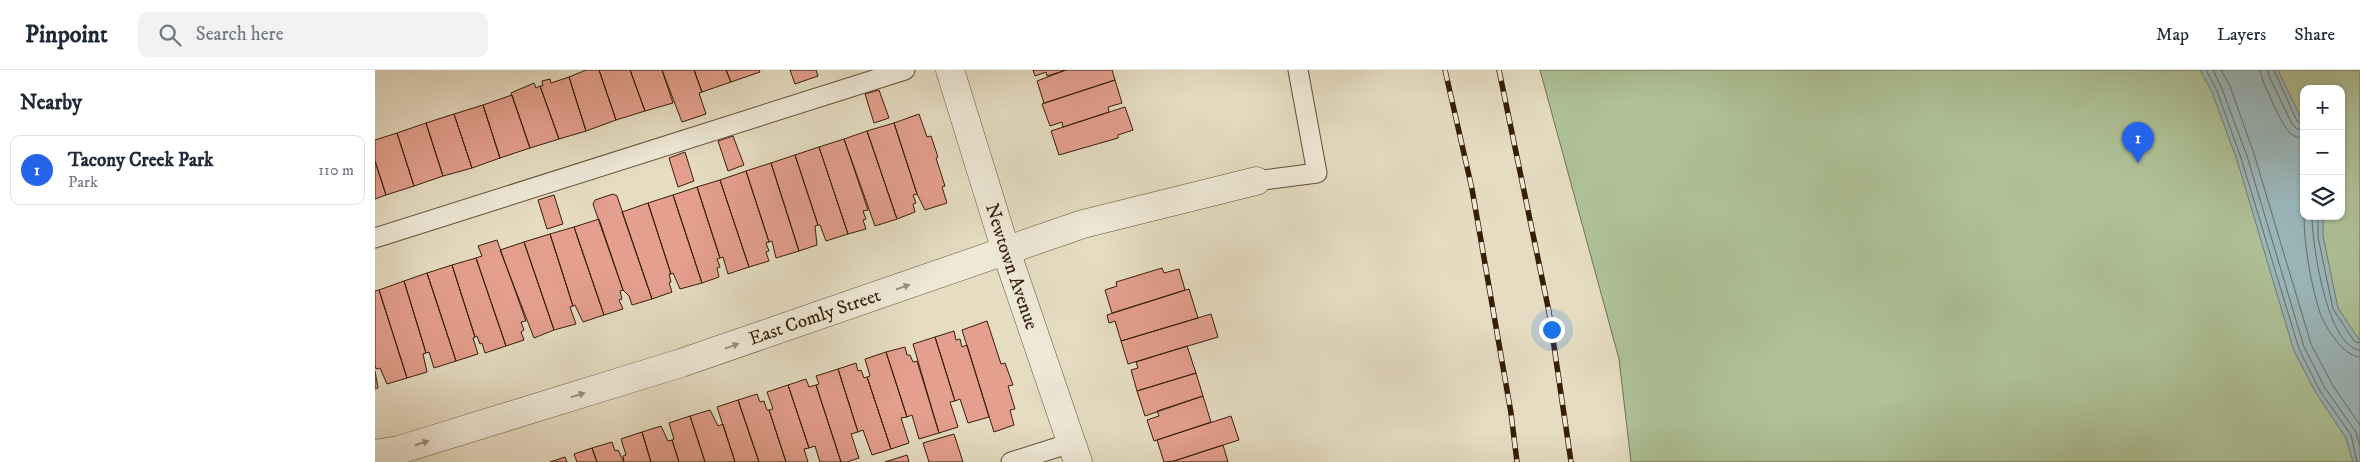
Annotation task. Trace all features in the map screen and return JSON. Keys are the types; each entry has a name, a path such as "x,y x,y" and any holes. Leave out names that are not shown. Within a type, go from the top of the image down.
{"street":[{"name":"Newtown Avenue","path":"950,70 1007,251 1075,452"},
{"name":"East Comly Street","path":"375,454 399,450 681,363 1083,224 1255,181"}],"lane":[{"path":"375,238 905,70"},
{"path":"1255,181 1317,173 1298,70"},
{"path":"1011,462 1075,452"}],"green space":[{"path":"1540,70 2360,70 2360,462 1631,462 1619,359"}],"water":[{"path":"2200,70 2278,70 2300,116 2300,220 2323,220 2323,236 2338,308 2360,341 2360,462 2353,462 2346,438 2316,393 2294,351 2237,160 2212,92"}],"building":[{"path":"586,70 599,70 616,120 586,131 569,77"},
{"path":"599,70 630,70 645,111 616,120"},
{"path":"630,70 662,70 673,103 645,111"},
{"path":"662,70 694,70 702,92 699,93 706,114 682,122"},
{"path":"694,70 726,70 731,82 702,92"},
{"path":"726,70 759,70 760,72 731,82"},
{"path":"790,70 816,70 818,76 795,84"},
{"path":"1033,70 1066,70 1047,76 1046,72 1035,76"},
{"path":"1066,70 1112,70 1115,80 1044,103 1037,81"},
{"path":"569,77 586,131 559,139 540,86 543,86 542,81 550,79 551,83"},
{"path":"1115,80 1122,103 1108,107 1109,112 1063,127 1062,122 1050,126 1042,104"},
{"path":"534,83 536,88 540,86 559,139 530,148 511,93"},
{"path":"879,90 889,118 874,123 865,94"},
{"path":"512,95 530,148 500,158 483,105"},
{"path":"483,105 500,158 472,168 454,114"},
{"path":"1125,107 1133,130 1118,135 1118,138 1059,155 1051,131"},
{"path":"454,114 472,168 443,176 426,123"},
{"path":"919,114 927,137 931,136 938,157 936,158 945,186 942,187 947,203 925,210 917,194 894,123"},
{"path":"426,123 443,176 414,186 397,133"},
{"path":"894,123 917,194 913,195 916,203 913,204 915,212 897,219 867,131"},
{"path":"867,131 897,219 875,226 844,139"},
{"path":"397,133 414,186 386,195 375,161 375,140"},
{"path":"733,136 744,165 728,171 718,141"},
{"path":"844,139 868,210 863,211 866,219 863,220 866,229 848,234 819,147"},
{"path":"819,147 848,234 826,241 820,225 818,225 795,155"},
{"path":"685,152 694,181 678,187 669,158"},
{"path":"795,155 818,225 815,226 817,245 799,251 771,163"},
{"path":"375,161 386,195 375,199"},
{"path":"771,163 799,251 776,258 772,241 769,242 746,171"},
{"path":"746,171 769,242 766,243 769,251 766,252 769,261 749,267 720,180"},
{"path":"720,180 749,267 728,274 723,257 720,258 697,187"},
{"path":"697,187 720,258 717,259 720,267 717,268 719,277 702,283 673,195"},
{"path":"613,194 617,196 652,299 632,305 629,296 623,290 593,204 595,200"},
{"path":"554,195 563,224 547,229 538,200"},
{"path":"673,195 702,283 680,289 673,273 671,274 648,203"},
{"path":"648,203 671,274 669,274 671,282 669,283 672,292 652,299 622,212"},
{"path":"599,219 623,290 620,291 622,299 619,300 623,309 604,315 574,227"},
{"path":"574,227 604,315 583,322 575,305 573,306 550,234"},
{"path":"550,234 573,306 570,307 576,324 554,330 524,242"},
{"path":"497,240 526,321 521,322 524,330 521,332 524,340 506,346 476,258 482,256 478,246"},
{"path":"524,242 554,330 534,338 500,250"},
{"path":"476,258 506,346 485,353 482,343 480,344 477,336 475,337 452,265"},
{"path":"452,265 475,337 473,338 478,354 456,361 427,273"},
{"path":"1162,268 1164,273 1179,269 1185,290 1112,313 1105,290 1117,286 1116,282"},
{"path":"427,273 456,361 434,368 429,352 426,353 404,281"},
{"path":"404,281 426,353 423,354 427,372 407,378 379,290"},
{"path":"1189,289 1198,318 1121,341 1115,321 1109,323 1107,315"},
{"path":"379,290 407,378 387,384 380,368 376,369 375,365 375,291"},
{"path":"1211,314 1218,337 1128,364 1121,341"},
{"path":"987,321 1001,364 1005,363 1013,385 1008,386 1015,409 1010,410 1014,425 994,432 962,330"},
{"path":"954,331 956,340 960,339 962,347 967,345 989,417 968,423 960,399 955,401 935,337"},
{"path":"935,337 955,401 950,402 958,427 939,433 913,344"},
{"path":"1187,346 1196,373 1137,391 1131,370 1138,368 1136,362"},
{"path":"905,347 907,355 910,355 913,362 917,361 939,433 919,439 912,415 907,417 886,352"},
{"path":"886,352 907,417 901,418 909,443 891,449 867,377 870,376 865,359"},
{"path":"856,363 858,371 861,370 864,378 867,377 891,449 872,455 863,430 858,432 838,369"},
{"path":"838,369 858,432 851,434 859,458 847,462 841,462 816,385 819,384 816,376"},
{"path":"375,371 378,388 375,389"},
{"path":"1196,373 1203,396 1145,416 1137,391"},
{"path":"806,379 809,387 816,385 841,462 820,462 815,446 809,448 788,385"},
{"path":"788,385 809,448 804,449 808,462 786,462 769,410 773,409 767,392"},
{"path":"757,394 760,402 764,401 767,410 769,410 786,462 759,462 738,400"},
{"path":"1203,396 1211,422 1154,441 1147,420 1159,416 1157,411"},
{"path":"738,400 759,462 735,462 717,407"},
{"path":"710,410 718,426 723,424 735,462 705,462 690,416"},
{"path":"690,416 705,462 679,462 669,423"},
{"path":"1231,416 1239,440 1174,461 1164,462 1157,440"},
{"path":"661,426 668,441 672,440 679,462 651,462 642,432"},
{"path":"642,432 651,462 624,462 623,456 626,455 621,439"},
{"path":"954,434 963,462 929,462 923,443"},
{"path":"612,442 615,451 618,450 624,462 597,462 592,448"},
{"path":"1223,445 1228,462 1174,462 1174,461"},
{"path":"592,448 597,462 577,462 574,454"},
{"path":"907,455 909,462 885,462"},
{"path":"565,457 567,462 550,462"}],"railway":[{"path":"1445,70 1472,189 1511,413 1517,462"},
{"path":"1499,70 1549,312 1571,462"}],"place":[{"name":"Tacony Creek Park","path":"2138,163"}]}
